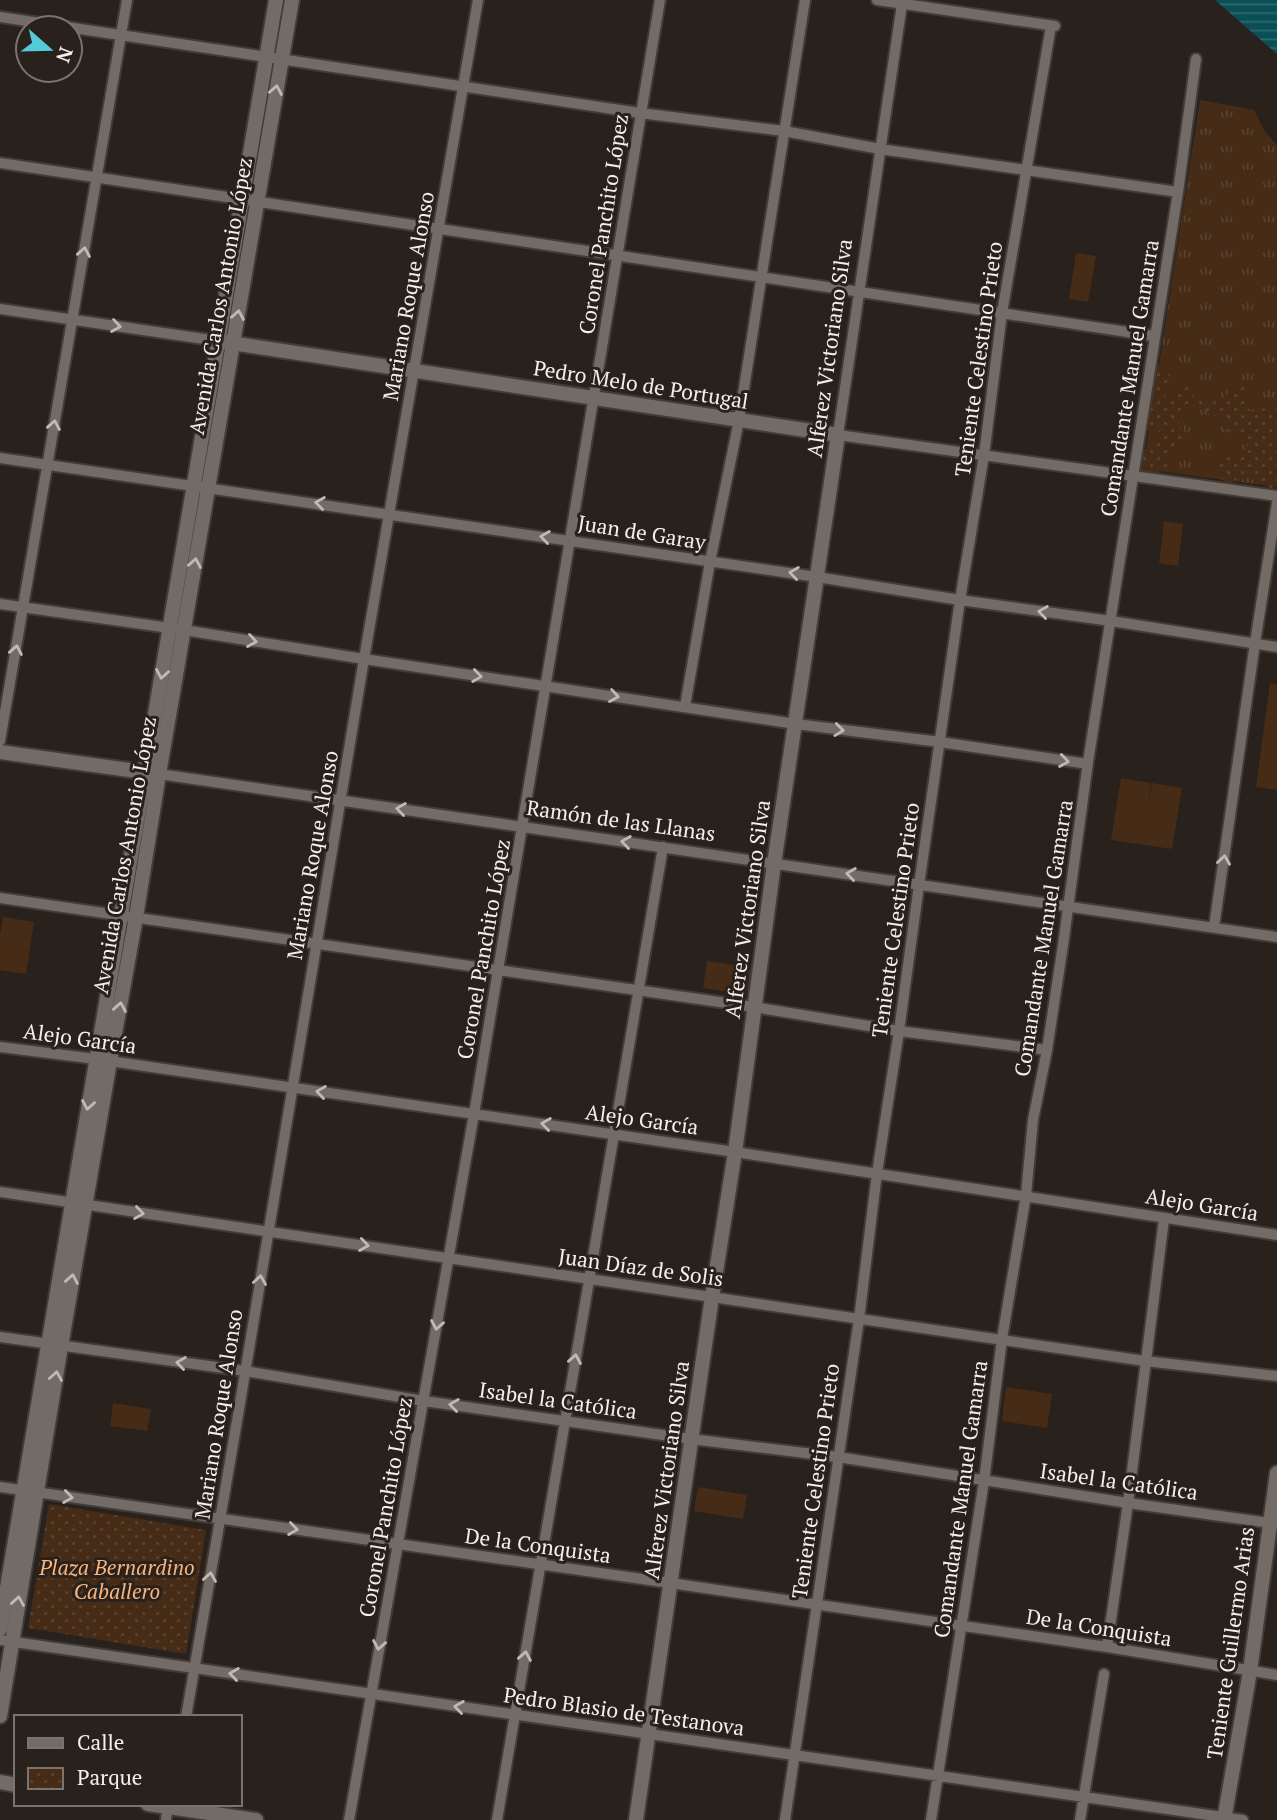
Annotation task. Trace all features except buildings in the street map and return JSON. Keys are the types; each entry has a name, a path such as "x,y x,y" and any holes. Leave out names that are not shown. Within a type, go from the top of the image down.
{"street":[{"path":"0,741 127,0"},
{"name":"Avenida Carlos Antonio López","path":"274,58 276,0"},
{"name":"Avenida Carlos Antonio López","path":"0,1716 6,1641 103,1060 121,914 152,773 274,58 292,0"},
{"name":"Mariano Roque Alonso","path":"186,1715 478,0"},
{"name":"Coronel Panchito López","path":"349,1820 499,970 660,0"},
{"path":"685,706 710,562 739,420 806,0"},
{"path":"877,0 902,4"},
{"name":"Teniente Celestino Prieto","path":"785,1820 859,1319 877,1173 960,600 984,455 1002,313 1053,26 902,4"},
{"name":"Alferez Victoriano Silva","path":"636,1820 902,4"},
{"path":"0,17 640,113 784,131 880,149 1178,192"},
{"name":"Comandante Manuel Gamarra","path":"931,1820 1026,1195 1033,1120 1047,1050 1196,61"},
{"path":"0,163 1154,336"},
{"name":"Pedro Melo de Portugal","path":"0,309 838,435 1277,496"},
{"name":"Juan de Garay","path":"0,458 817,576 960,600 1277,646"},
{"path":"1214,927 1277,503"},
{"path":"0,604 796,724 1088,764"},
{"name":"Ramón de las Llanas","path":"0,752 1277,937"},
{"name":"Avenida Carlos Antonio López","path":"103,1060 136,917 152,773"},
{"path":"497,1820 663,848"},
{"path":"0,898 754,1007 899,1031 1047,1050"},
{"name":"Alejo García","path":"0,1047 614,1134 1277,1235"},
{"name":"Juan Díaz de Solis","path":"0,1192 1145,1361 1277,1376"},
{"path":"1107,1647 1164,1219"},
{"name":"Isabel la Católica","path":"0,1337 245,1371 424,1401 838,1457 1273,1523"},
{"name":"Teniente Guillermo Arias","path":"1225,1819 1273,1523 1277,1473"},
{"name":"De la Conquista","path":"0,1488 817,1604 1277,1675"},
{"name":"Avenida Carlos Antonio López","path":"0,1629 30,1492"},
{"name":"Pedro Blasio de Testanova","path":"6,1641 1243,1820"},
{"path":"1080,1820 1104,1674"},
{"path":"167,1810 256,1820"}],"green space":[{"path":"1200,100 1254,110 1265,132 1277,145 1277,487 1143,469"},
{"path":"1076,253 1096,256 1088,302 1069,299"},
{"path":"1162,364 1169,377 1163,406 1170,404 1182,382 1191,388 1194,398 1220,403 1231,389 1238,385 1246,391 1248,408 1254,413 1267,407 1277,407 1277,485 1273,489 1258,483 1256,475 1242,476 1231,484 1221,478 1218,461 1224,455 1241,454 1248,445 1245,434 1236,435 1226,429 1223,414 1210,415 1204,407 1187,406 1180,410 1179,427 1186,437 1185,440 1169,449 1171,460 1164,468 1151,476 1139,476 1136,465 1138,458 1144,450 1153,445 1163,424 1155,422 1154,428 1144,430 1152,366"},
{"path":"1164,521 1183,524 1178,566 1159,563"},
{"path":"1270,683 1277,684 1277,790 1256,787"},
{"path":"1121,778 1151,783 1148,804 1152,783 1182,788 1172,849 1111,840"},
{"path":"3,917 34,922 26,974 0,970"},
{"path":"707,961 754,968 750,989 743,994 703,988"},
{"path":"1006,1387 1052,1394 1047,1428 1002,1421"},
{"path":"113,1403 151,1409 147,1431 110,1426"},
{"path":"698,1487 747,1495 743,1519 694,1511"},
{"name":"Plaza Bernardino Caballero","path":"49,1504 206,1530 186,1654 28,1628"}],"water":[{"path":"1215,0 1277,0 1277,54"}]}
